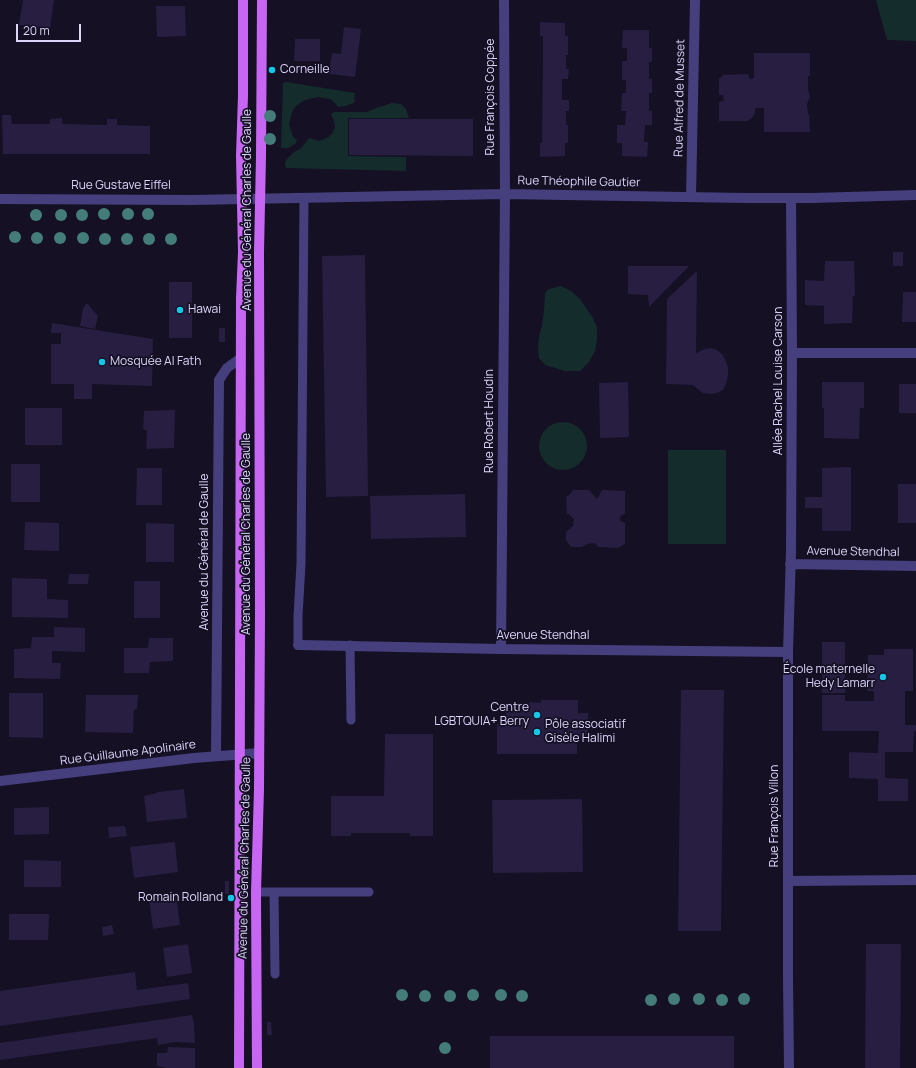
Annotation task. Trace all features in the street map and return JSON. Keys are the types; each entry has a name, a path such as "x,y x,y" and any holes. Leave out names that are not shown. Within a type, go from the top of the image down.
{"main road":[{"name":"Avenue du Général Charles de Gaulle","path":"239,1068 241,298 243,252 241,156 243,96 243,0"},
{"name":"Avenue du Général Charles de Gaulle","path":"256,1068 256,892 260,592 259,252 262,0"}],"street":[{"name":"Rue François Coppée","path":"504,0 505,194"},
{"name":"Rue Alfred de Musset","path":"691,197 695,0"},
{"name":"Rue Théophile Gautier","path":"242,199 505,194 791,198 916,195"},
{"name":"Rue Robert Houdin","path":"501,649 505,194"},
{"name":"Allée Rachel Louise Carson","path":"790,564 792,353 791,198"},
{"name":"Rue Gustave Eiffel","path":"0,199 242,199"},
{"path":"792,353 916,353"},
{"name":"Avenue du Général de Gaulle","path":"216,756 219,380 227,368 241,358"},
{"name":"Avenue Stendhal","path":"790,564 916,566"},
{"name":"Rue François Villon","path":"789,1068 788,652 790,564"},
{"name":"Avenue Stendhal","path":"298,645 788,652"},
{"name":"Rue Guillaume Apolinaire","path":"0,781 194,758 259,753"},
{"path":"788,881 916,880"}],"lane":[{"path":"298,645 301,564 304,198"},
{"path":"350,645 351,720"},
{"path":"256,892 369,892"},
{"path":"274,892 275,974"}],"green space":[{"path":"876,0 916,0 916,41 887,40"},
{"path":"286,82 355,93 354,103 338,107 330,99 318,97 305,100 300,103 292,112 289,124 293,137 297,140 295,144 288,148 281,148 283,83"},
{"path":"392,103 401,104 406,109 409,118 348,118 348,156 406,157 406,171 286,168 285,162 288,158 301,148 309,138 319,141 332,134 335,127 331,114 334,112 367,112"},
{"path":"561,286 571,291 580,299 593,318 597,328 595,351 589,362 580,371 565,371 545,365 539,358 539,336 542,326 545,294 547,290"},
{"path":"563,422 572,424 580,429 585,437 587,446 585,455 580,463 572,468 563,470 554,468 546,463 541,455 539,446 541,437 546,429 554,424"},
{"path":"668,450 726,450 726,544 668,544"}],"building":[{"path":"23,0 54,0 50,29 19,25"},
{"path":"156,6 185,6 186,36 157,37"},
{"path":"540,22 565,23 565,36 568,36 566,69 569,69 568,79 562,79 562,100 569,100 569,111 566,111 568,143 565,143 565,156 540,157 540,143 542,143 543,36 540,36"},
{"path":"344,27 361,29 355,77 329,74 332,53 341,54"},
{"path":"623,30 649,30 649,48 652,48 652,62 649,62 649,79 652,79 652,93 649,93 649,111 652,111 652,125 645,125 644,142 648,142 647,157 622,156 622,143 617,143 617,125 625,125 626,111 621,111 622,93 626,93 626,80 622,80 622,61 627,61 627,48 622,48"},
{"path":"295,39 320,39 320,61 294,61"},
{"path":"754,53 810,53 810,76 808,76 808,89 810,97 807,104 810,132 764,132 764,108 755,108 755,113 752,118 747,121 719,121 719,102 724,101 723,95 719,95 719,79 723,75 748,74 750,79 754,78"},
{"path":"2,115 11,115 12,124 50,124 50,119 62,118 62,124 107,125 107,119 117,119 117,125 150,126 150,154 3,154"},
{"path":"349,119 473,119 473,156 349,155"},
{"path":"893,252 903,252 903,266 893,266"},
{"path":"365,255 368,496 326,497 322,256"},
{"path":"825,261 854,261 855,296 853,296 852,323 824,324 824,306 805,305 805,280 824,281"},
{"path":"628,266 689,266 649,307 648,295 628,294"},
{"path":"697,271 696,353 711,348 717,350 722,354 728,368 728,376 723,390 710,394 703,393 693,385 666,384 667,299"},
{"name":"Hawai","path":"169,282 192,282 192,338 169,338"},
{"path":"903,292 916,292 916,322 902,322"},
{"path":"87,303 98,316 95,329 80,326 83,308"},
{"name":"Mosquée Al Fath","path":"52,323 153,339 152,386 92,384 92,399 74,399 74,384 51,384 51,344 61,344 61,333 51,333"},
{"path":"219,328 225,328 225,342 219,342"},
{"path":"628,382 629,437 600,438 599,383"},
{"path":"822,382 864,382 864,408 860,408 859,439 824,438"},
{"path":"899,384 916,384 916,413 899,413"},
{"path":"25,408 62,408 62,445 25,445"},
{"path":"175,410 174,448 146,449 147,431 143,429 144,411"},
{"path":"11,464 40,464 40,502 11,502"},
{"path":"851,467 851,531 822,531 822,508 805,508 805,497 822,497 822,468"},
{"path":"137,468 162,468 162,505 136,505"},
{"path":"898,484 916,484 916,523 898,523"},
{"path":"573,490 589,490 597,499 602,490 625,491 625,514 620,517 620,520 625,523 625,544 618,548 598,547 595,543 587,544 582,547 571,547 566,540 566,532 573,526 574,519 567,513 566,497"},
{"path":"465,494 466,537 371,539 370,496"},
{"path":"25,522 59,523 59,551 24,550"},
{"path":"146,523 174,524 174,562 146,562"},
{"path":"69,574 89,574 88,584 68,584"},
{"path":"12,578 47,579 47,599 68,600 68,618 12,617"},
{"path":"134,581 160,581 160,618 134,618"},
{"path":"54,627 85,628 85,652 52,651 52,663 61,663 60,679 14,678 14,649 31,648 32,637 54,637"},
{"path":"149,638 173,638 173,661 150,662 149,673 124,673 124,648 148,648"},
{"path":"822,642 845,642 845,693 822,693"},
{"path":"884,649 913,649 913,691 905,691 905,725 916,725 916,731 914,731 913,752 885,752 885,778 908,779 908,801 878,801 878,779 849,778 849,752 878,753 879,731 822,731 822,695 845,695 845,701 874,701 874,691 867,691 868,655 884,655"},
{"path":"681,690 724,690 721,931 678,931"},
{"path":"9,693 43,693 43,738 9,737"},
{"path":"86,695 138,695 137,709 134,710 133,733 85,732"},
{"name":"Pôle associatif Gisèle Halimi","path":"541,700 578,700 578,713 588,713 588,741 577,741 577,754 497,754 497,724 506,724 506,711 529,711 529,702 541,703"},
{"path":"385,734 433,734 433,836 410,836 410,833 351,833 351,836 331,836 331,796 384,796"},
{"path":"184,789 187,818 147,822 144,796 158,792"},
{"path":"582,799 583,872 493,873 492,800"},
{"path":"49,807 49,834 14,835 14,808"},
{"path":"125,826 127,836 109,838 108,827"},
{"path":"175,842 178,872 134,878 130,847"},
{"path":"24,860 61,861 61,887 24,887"},
{"path":"225,881 229,881 229,894 225,894"},
{"path":"176,894 180,925 153,929 149,898"},
{"path":"9,914 49,914 48,940 9,940"},
{"path":"112,925 114,934 103,936 102,927"},
{"path":"188,944 192,973 167,977 163,948"},
{"path":"866,944 901,944 900,1068 865,1068"},
{"path":"135,972 137,990 188,983 190,999 0,1026 0,991"},
{"path":"192,1015 195,1043 175,1042 158,1045 157,1038 0,1060 0,1043"},
{"path":"267,1022 271,1022 272,1035 267,1035"},
{"path":"490,1036 734,1036 734,1068 490,1068"},
{"path":"168,1047 195,1048 195,1068 167,1068 157,1066 157,1053 167,1053"}],"place":[{"name":"Corneille","path":"272,70"},
{"name":"Hawai","path":"180,310"},
{"name":"Mosquée Al Fath","path":"102,362"},
{"name":"École maternelle Hedy Lamarr","path":"883,677"},
{"name":"Centre LGBTQUIA+ Berry","path":"537,715"},
{"name":"Pôle associatif Gisèle Halimi","path":"537,732"},
{"name":"Romain Rolland","path":"231,898"}]}
